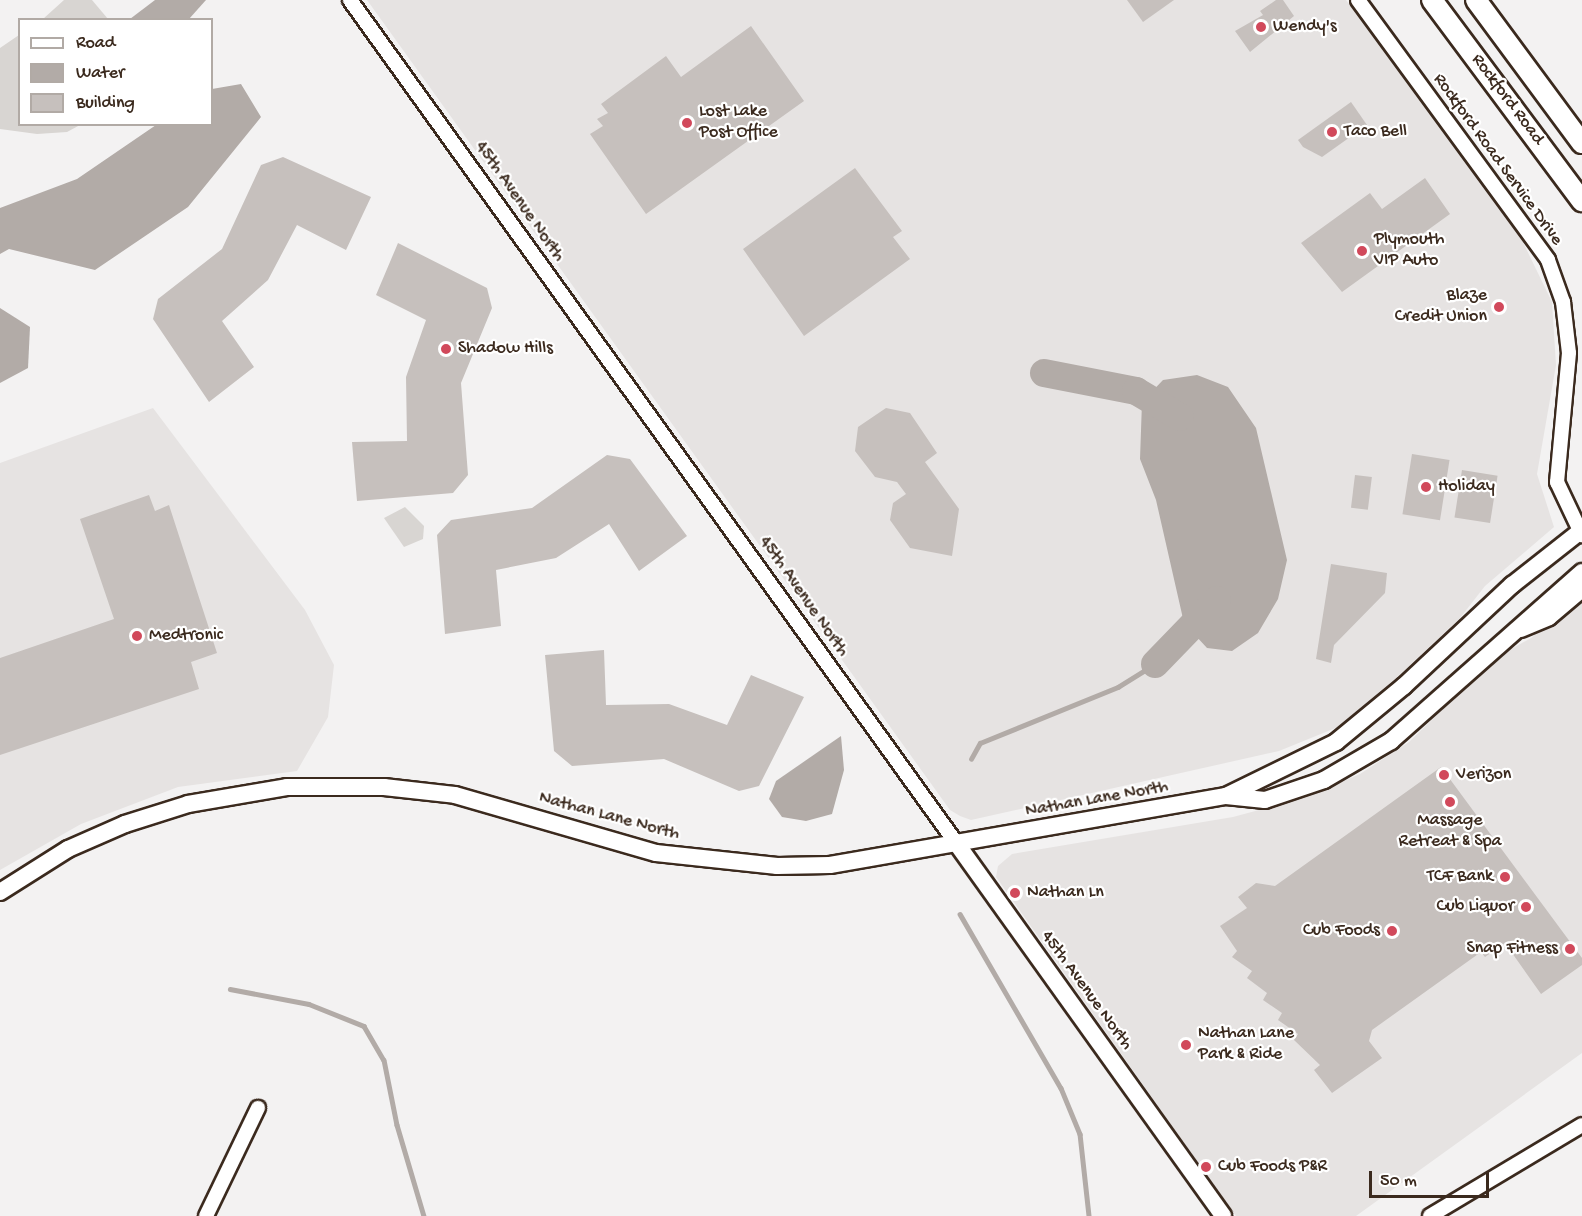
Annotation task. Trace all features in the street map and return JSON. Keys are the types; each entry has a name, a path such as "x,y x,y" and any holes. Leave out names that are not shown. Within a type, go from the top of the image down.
{"main road":[{"name":"Rockford Road","path":"1432,0 1582,201"},
{"name":"Rockford Road","path":"1476,0 1582,143"}],"street":[{"name":"45th Avenue North","path":"350,0 1224,1216"},
{"name":"Rockford Road Service Drive","path":"1358,0 1548,260 1563,302 1569,353 1557,482 1581,532"},
{"name":"Nathan Lane North","path":"1226,796 1336,742 1512,585 1581,532"},
{"name":"Nathan Lane North","path":"0,892 68,849 136,821 188,804 321,785 455,795 656,853 713,861 830,866 1226,796 1265,800 1359,762 1427,712 1506,635 1582,572"},
{"path":"1506,635 1549,617 1582,589"},
{"path":"206,1216 258,1108"},
{"path":"1430,1216 1582,1125"}],"shaded area":[{"path":"64,0 92,0 107,18 44,18"},
{"path":"367,0 1346,0 1518,232 1552,302 1556,365 1537,474 1554,527 1485,586 1460,618 1396,678 1338,727 1279,751 971,820 960,816 950,810"},
{"path":"18,36 18,126 78,126 67,132 37,134 0,129 0,48"},
{"path":"153,408 305,610 334,665 328,717 297,771 178,787 81,824 0,870 0,463"},
{"path":"405,507 424,526 423,539 404,547 384,518"},
{"path":"1582,596 1582,1053 1356,1216 1236,1216 996,877 998,866 1012,854 1233,817 1304,798 1360,774 1409,742 1497,657 1531,638"}],"water":[{"path":"155,0 206,0 190,18 131,18"},
{"path":"241,84 261,117 188,207 95,270 9,249 0,254 0,208 77,179 155,126 213,126 213,89"},
{"path":"0,308 30,327 28,368 0,383"},
{"path":"1197,375 1228,387 1256,428 1287,560 1278,599 1258,633 1232,651 1207,648 1184,623 1156,500 1140,459 1142,402 1163,380"},
{"path":"841,736 844,770 832,814 806,821 782,817 769,799 776,781"}],"building":[{"path":"1127,0 1174,0 1143,22"},
{"name":"Wendy's","path":"1276,0 1283,0 1294,16 1250,52 1235,31 1263,15 1260,11"},
{"name":"Lost Lake Post Office","path":"751,26 804,101 646,214 590,134 603,126 597,119 608,113 601,104 666,56 681,77"},
{"name":"Taco Bell","path":"1351,102 1367,125 1322,157 1303,147 1298,140"},
{"path":"283,157 371,197 346,250 297,225 268,280 222,321 254,367 209,402 153,319 158,299 222,249 261,165"},
{"path":"855,168 902,231 893,237 910,259 804,336 743,249"},
{"path":"1425,178 1450,214 1342,292 1301,243 1370,193 1382,209"},
{"name":"Shadow Hills","path":"398,243 487,288 492,308 461,383 468,475 453,493 357,501 352,442 407,441 406,377 426,320 376,295"},
{"path":"886,408 910,413 937,453 925,462 959,509 952,556 910,548 890,520 893,503 906,494 897,482 875,477 855,451 858,427"},
{"name":"Holiday","path":"1412,454 1450,460 1440,520 1402,514"},
{"path":"607,455 630,459 687,536 639,571 609,524 556,558 496,570 501,626 445,634 437,535 451,520 532,508"},
{"name":"Holiday","path":"1462,470 1498,476 1490,523 1454,517"},
{"path":"1355,475 1372,477 1368,510 1351,508"},
{"name":"Medtronic","path":"149,495 155,511 169,505 217,653 191,662 199,689 0,755 0,658 114,619 80,519"},
{"path":"1331,564 1387,573 1385,593 1334,645 1331,663 1316,659"},
{"path":"604,650 606,705 669,704 727,725 751,675 804,697 759,786 739,791 664,759 572,766 554,751 545,655"},
{"name":"Cub Foods","path":"1441,767 1582,958 1582,965 1541,994 1505,943 1485,957 1481,952 1372,1030 1369,1041 1382,1058 1332,1093 1314,1070 1320,1065 1294,1040 1298,1034 1278,1020 1282,1013 1263,1000 1267,993 1247,978 1252,971 1232,957 1237,951 1220,926 1247,908 1238,897 1256,883 1275,886"}],"waterway":[{"path":"1044,373 1136,391 1180,417"},
{"path":"1155,664 1217,600"},
{"path":"971,759 980,743 1118,687 1155,664"},
{"path":"960,914 1061,1088 1080,1134 1089,1216"},
{"path":"230,989 309,1004 364,1026 384,1060 397,1125 424,1216"}],"place":[{"name":"Wendy's","path":"1261,27"},
{"name":"Lost Lake Post Office","path":"687,123"},
{"name":"Taco Bell","path":"1332,132"},
{"name":"Plymouth VIP Auto","path":"1362,251"},
{"name":"Blaze Credit Union","path":"1499,307"},
{"name":"Shadow Hills","path":"446,349"},
{"name":"Holiday","path":"1426,487"},
{"name":"Medtronic","path":"137,636"},
{"name":"Verizon","path":"1444,775"},
{"name":"Massage Retreat & Spa","path":"1450,802"},
{"name":"TCF Bank","path":"1505,877"},
{"name":"Nathan Ln","path":"1015,893"},
{"name":"Cub Liquor","path":"1526,907"},
{"name":"Cub Foods","path":"1392,931"},
{"name":"Snap Fitness","path":"1570,949"},
{"name":"Nathan Lane Park & Ride","path":"1186,1045"},
{"name":"Cub Foods P&R","path":"1206,1167"}]}
